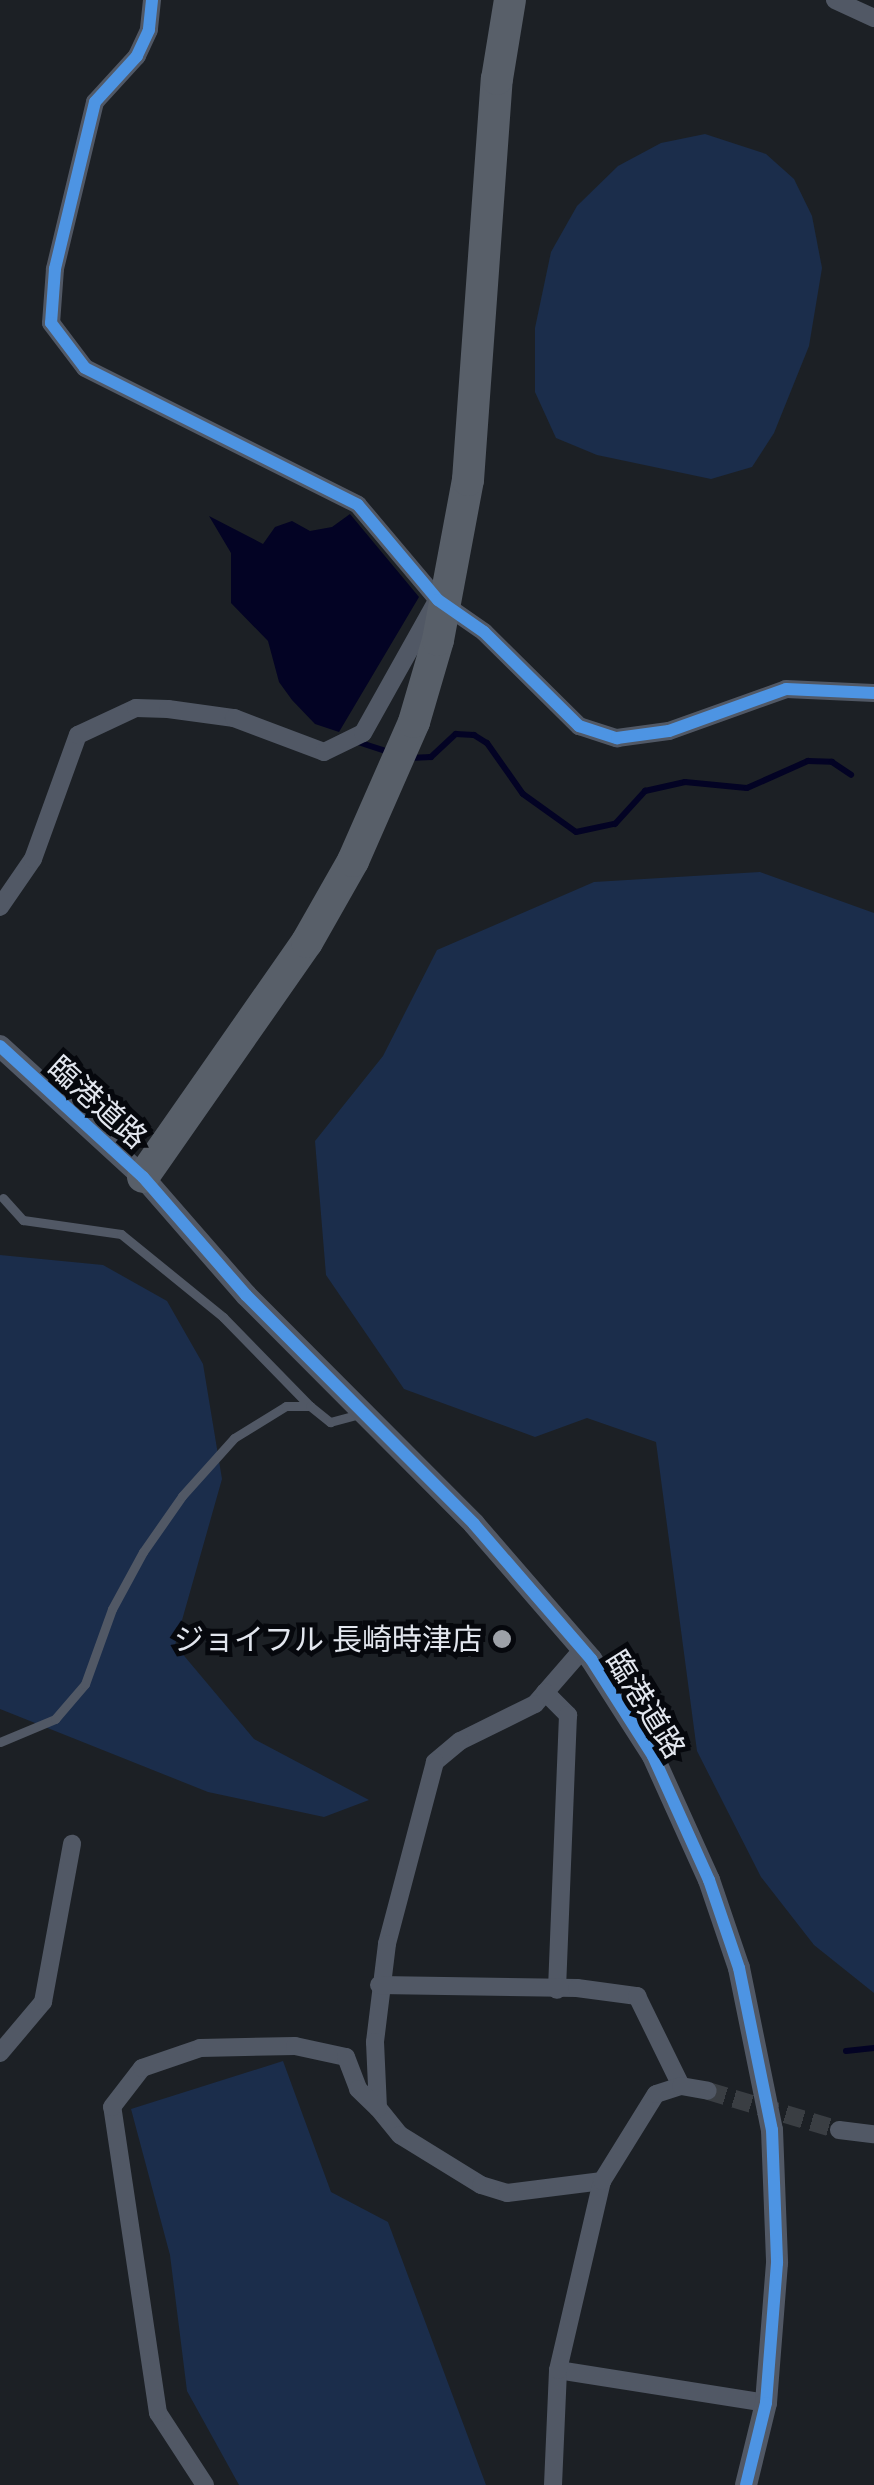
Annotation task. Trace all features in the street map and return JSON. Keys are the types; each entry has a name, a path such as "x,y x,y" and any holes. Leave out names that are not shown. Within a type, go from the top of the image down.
{"highway":[{"path":"143,1178 307,942 353,861 414,722 456,558 479,394 497,79 510,0"}],"street":[{"path":"152,0 149,30 137,56 94,102 55,269 51,323 85,368 120,391 358,505 438,600 484,632 579,726 617,738 669,730 786,689 874,693"},
{"path":"835,0 874,18"},
{"path":"0,907 33,859 78,735 136,708 168,709 234,718 324,752 340,746 363,733 438,600"},
{"name":"臨港道路","path":"0,1046 143,1178 361,1414 474,1524 582,1650 661,1774 709,1880 756,2030 772,2130 778,2262 766,2404 746,2485"},
{"path":"378,2108 379,1985 435,1762 545,1692 582,1650"},
{"path":"545,1692 568,1715 557,1990"},
{"path":"0,2053 43,2002 72,1844"},
{"path":"379,1985 637,1996 681,2086"},
{"path":"204,2485 158,2413 112,2107 142,2068 200,2048 295,2046 346,2057 358,2089 400,2135 480,2185 506,2193 602,2181"},
{"path":"553,2485 558,2370 602,2181 656,2094 681,2086 708,2091"},
{"path":"839,2130 874,2134"},
{"path":"558,2370 766,2404"}],"lane":[{"path":"3,1198 23,1220 122,1234 224,1318 330,1422 361,1414"},
{"path":"0,1742 55,1719 85,1684 112,1609 143,1552 234,1438 286,1406 310,1406"}],"shaded area":[{"path":"705,134 766,154 794,179 812,216 822,268 809,346 774,433 752,467 711,479 597,455 556,438 535,392 535,328 551,252 577,206 618,166 661,143"},
{"path":"350,514 419,597 339,732 315,724 292,700 279,682 268,641 231,603 231,553 209,516 263,544 275,527 292,521 310,531 332,527"},
{"path":"760,872 874,913 874,1993 814,1945 761,1877 697,1751 656,1442 587,1418 535,1437 404,1389 326,1275 315,1141 383,1056 437,950 594,882"},
{"path":"0,1255 103,1265 167,1301 203,1364 222,1479 175,1645 254,1739 369,1800 324,1817 208,1792 0,1709"},
{"path":"283,2061 331,2192 388,2222 486,2485 239,2485 187,2391 170,2255 131,2109"}],"waterway":[{"path":"410,758 431,757 456,734 474,735 487,743 523,794 576,832 615,824 645,791 685,782 747,788 808,761 832,762 851,775"},
{"path":"358,742 388,752"},
{"path":"846,2051 874,2048"}],"tunnel":[{"path":"708,2091 839,2130"}],"cycle path":[{"path":"152,0 149,30 137,56 95,102 55,269 51,323 85,368 358,505 438,600 484,632 579,726 617,738 669,731 786,689 874,693"},
{"path":"0,1046 143,1177 246,1295 474,1524 591,1659 653,1756 709,1880 739,1968 772,2130 777,2263 766,2403 746,2485"}],"place":[{"name":"ジョイフル 長崎時津店","path":"502,1639"}]}
